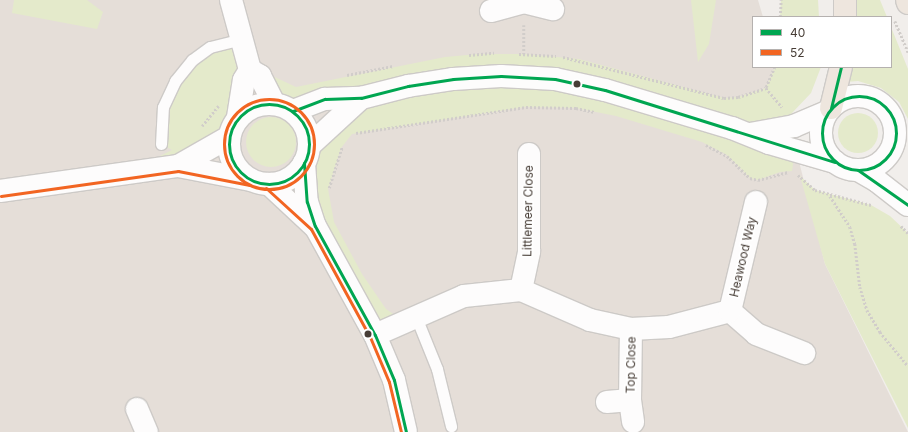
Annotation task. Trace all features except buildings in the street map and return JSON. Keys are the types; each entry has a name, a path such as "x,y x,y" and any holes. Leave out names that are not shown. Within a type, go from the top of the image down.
{"highway":[{"path":"845,0 846,16"},
{"path":"829,110 841,68"}],"street":[{"path":"231,0 250,70 260,76 283,107 302,121 308,133 307,202 315,226 375,335 394,380 406,432"},
{"path":"491,11 524,1 553,9"},
{"path":"250,70 244,80 238,117 229,137 233,162 244,175 260,182 315,226"},
{"path":"238,117 248,108 261,104 283,107 325,99 361,98 408,86 453,79 501,76 556,79 605,90 750,134 769,144 835,162 858,170 877,181 901,213"},
{"path":"750,134 782,130 811,120 848,97 871,98 890,112 896,129 908,149"},
{"path":"0,191 178,166 260,182 290,178 307,155 338,119 361,98"},
{"path":"829,110 821,132 822,143 835,162"},
{"path":"858,170 869,168 880,162 890,153 895,141 896,129"},
{"path":"178,166 229,137"},
{"name":"Littlemeer Close","path":"521,290 530,251 529,154"},
{"name":"Heawood Way","path":"730,311 756,202"},
{"name":"Heawood Way","path":"375,335 464,296 521,290 590,320 631,329 669,327 730,311"},
{"name":"Heawood Way","path":"730,311 756,334 804,354"},
{"name":"Top Close","path":"631,329 630,400 633,422"},
{"name":"Top Close","path":"607,402 630,400"},
{"path":"137,409 147,432"}],"lane":[{"path":"161,144 163,107 175,81 192,60 210,47 242,39"},
{"path":"416,317 437,369 451,426"}],"path":[{"path":"780,16 781,0"},
{"path":"524,1 524,54"},
{"path":"895,20 908,52"},
{"path":"775,68 766,88 785,111"},
{"path":"197,132 221,102"},
{"path":"338,119 352,134 526,107 576,108 603,114"},
{"path":"702,142 727,156 750,178 758,180 780,172 792,171 815,190 830,196 856,199 877,209"},
{"path":"329,196 328,189 344,143"},
{"path":"830,196 850,227 855,244 860,287 867,310 880,332 908,366"},
{"path":"901,213 908,233"}],"shaded area":[{"path":"0,0 758,0 763,16 752,16 752,68 775,68 825,264 908,432 0,432"}],"green space":[{"path":"14,0 87,0 103,12 97,29 12,13"},
{"path":"691,0 716,0 709,44 698,62"},
{"path":"781,0 818,0 819,16 780,16"},
{"path":"852,0 880,0 887,16 852,16"},
{"path":"892,29 908,69 908,119 899,102 881,88 858,81 846,82 849,68 892,68"},
{"path":"227,43 256,56 266,73 296,87 445,57 478,54 524,54 579,59 724,98 738,97 766,88 775,68 821,68 811,93 775,131 795,151 792,171 780,172 758,180 750,178 727,155 702,142 616,116 576,108 526,107 352,134 341,148 328,189 334,222 362,274 386,309 405,322 375,335 315,226 304,163 360,99 293,111 274,103 260,76 242,96 229,137 122,175 172,150 161,144 163,107 192,60"},
{"path":"862,113 869,116 875,122 878,133 877,141 869,150 862,153 854,153 847,150 839,141 838,129 841,122 850,114"},
{"path":"271,117 281,119 289,124 294,132 296,142 294,152 289,160 281,165 271,167 261,165 253,160 248,152 246,142 248,132 253,124 261,119"},
{"path":"800,176 815,190 871,205 890,216 908,233 908,428 825,264"}],"transit line":[{"name":"40","path":"831,108 841,68"},
{"name":"40","path":"293,111 325,99 361,98 408,86 453,79 501,76 555,79 605,90 835,162"},
{"name":"40","path":"859,96 873,99 885,107 893,119 896,133 893,147 885,159 873,167 859,170 845,167 833,159 825,147 822,133 825,119 833,107 845,99 859,96"},
{"name":"52","path":"269,99 286,102 301,112 311,127 314,144 311,161 301,176 286,186 269,189 252,186 237,176 227,161 224,144 227,127 237,112 252,102 269,99"},
{"name":"40","path":"269,104 284,107 297,116 306,129 309,144 306,159 297,172 284,181 269,184 254,181 241,172 232,159 229,144 232,129 241,116 254,107 269,104"},
{"name":"40","path":"304,163 307,202 315,226 375,335 394,380 406,432"},
{"name":"40","path":"858,170 908,205"},
{"name":"52","path":"1,196 178,171 250,185"},
{"name":"52","path":"266,188 311,229 370,337 389,382 401,432"}]}
